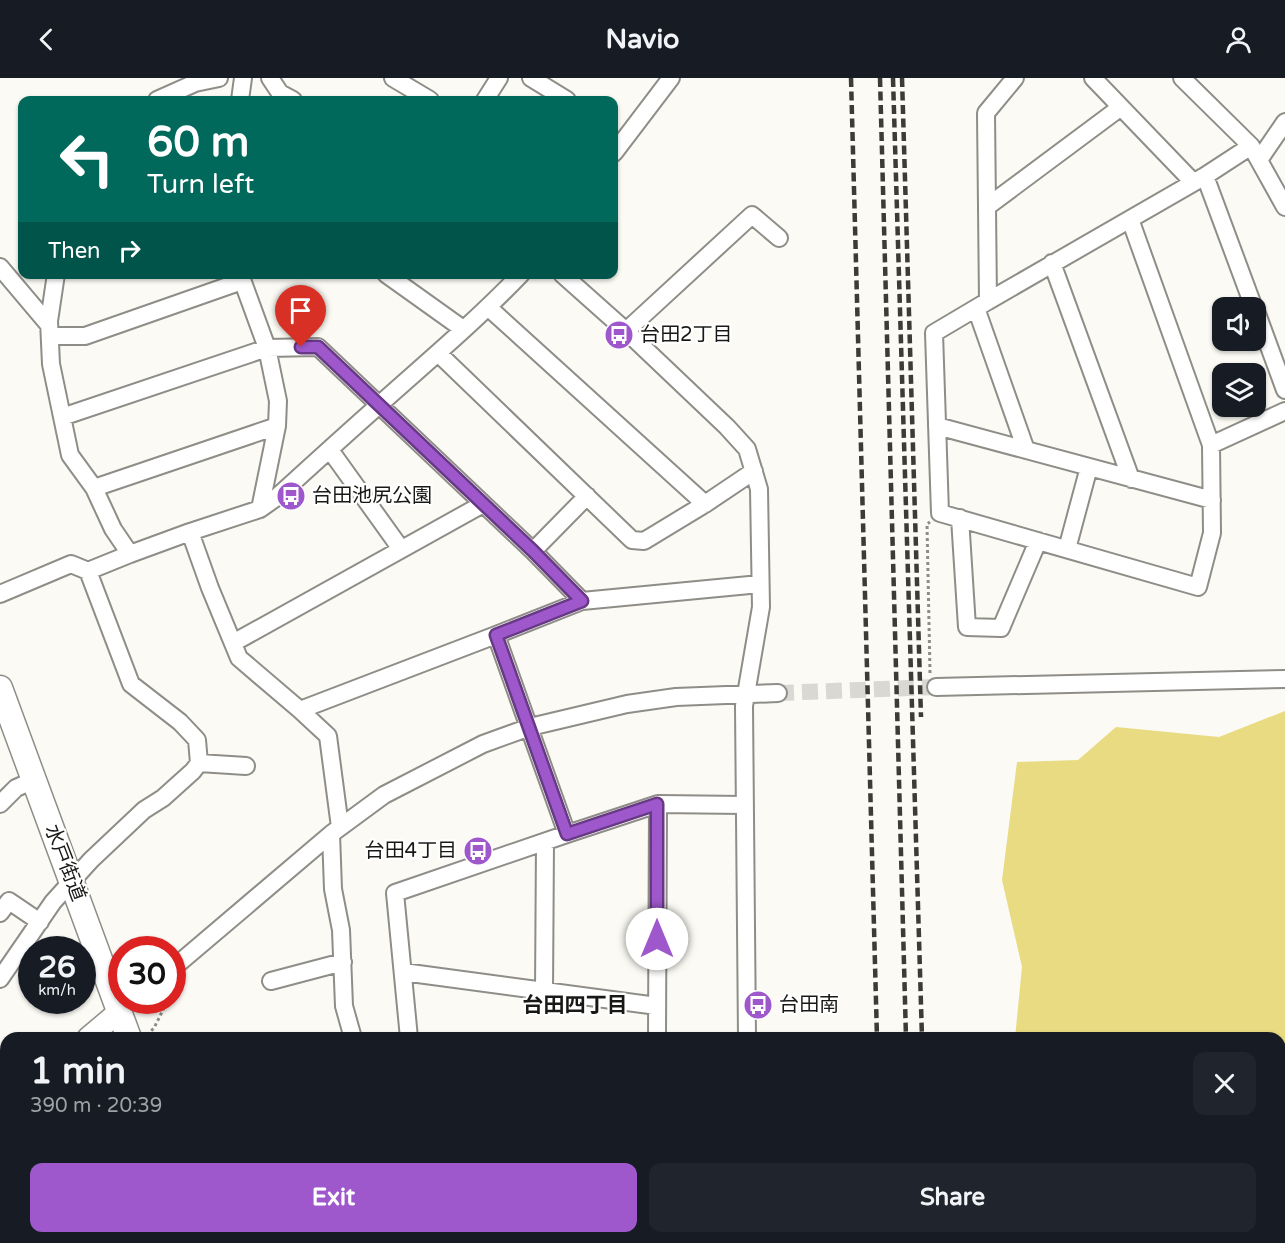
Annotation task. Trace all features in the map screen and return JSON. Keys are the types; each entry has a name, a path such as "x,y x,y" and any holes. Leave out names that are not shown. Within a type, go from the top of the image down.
{"highway":[{"name":"水戸街道","path":"0,688 72,881 108,964"},
{"name":"水戸街道","path":"127,1014 128,1032"}],"main road":[{"path":"94,1032 116,1014"}],"street":[{"path":"169,96 195,83 219,78"},
{"path":"241,96 243,78"},
{"path":"270,78 280,93 286,96"},
{"path":"393,78 423,96"},
{"path":"488,96 499,78"},
{"path":"531,78 560,96"},
{"path":"1015,78 986,114 987,206 982,304 1026,450"},
{"path":"1093,78 1199,179 1250,297"},
{"path":"1182,78 1255,153 1285,207"},
{"path":"620,133 669,79"},
{"path":"987,206 1121,107"},
{"path":"1130,219 1211,445 1212,533 1198,587 940,513 934,333 1052,263 1199,179 1255,153 1285,122"},
{"path":"626,331 752,215 778,238"},
{"path":"1052,263 1131,479"},
{"path":"0,267 50,331 85,336 238,279"},
{"path":"55,279 50,331 51,364 70,455 94,488 113,529 130,555"},
{"path":"241,279 267,348 278,401 277,426 260,509"},
{"path":"393,279 464,329"},
{"path":"0,594 71,564 88,571 190,532 260,509 277,497 439,354 489,308 516,279"},
{"path":"568,279 727,426 747,449 759,489 761,607 746,695 744,805 747,1032"},
{"path":"489,308 705,504"},
{"path":"1266,339 1285,390"},
{"path":"62,417 267,348 318,347 533,551 582,601"},
{"path":"439,354 632,540 644,541 754,471"},
{"path":"1211,445 1285,411"},
{"path":"94,488 277,426"},
{"path":"937,426 1212,500"},
{"path":"330,450 401,549"},
{"path":"1067,549 1089,467"},
{"path":"533,551 587,496"},
{"path":"233,643 483,504"},
{"path":"960,518 967,627 1001,628 1038,541"},
{"path":"190,532 239,658 328,735 335,830 333,889 341,930 344,1006 350,1032"},
{"path":"0,979 53,902 98,852 144,810 163,798 199,763 197,740 180,722 131,684 88,571"},
{"path":"300,710 582,601 760,584"},
{"path":"496,635 567,834"},
{"path":"933,681 1285,679"},
{"path":"186,957 335,830 384,795 483,744 530,727 627,704 676,697 778,693"},
{"path":"199,763 246,766"},
{"path":"0,804 16,788 34,780"},
{"path":"408,1032 395,893 657,804 744,805"},
{"path":"657,804 657,1032"},
{"path":"544,991 545,842"},
{"path":"0,913 9,901 40,922"},
{"path":"271,981 343,962"},
{"path":"403,972 657,1006"}],"path":[{"path":"933,681 927,524 940,513"},
{"path":"154,1028 161,1014"}],"shaded area":[{"path":"1285,711 1285,1032 1016,1032 1022,967 1002,880 1017,762 1078,760 1116,727 1219,737"}],"tunnel":[{"path":"778,693 936,687"}],"railway":[{"path":"851,78 877,1032"},
{"path":"880,78 906,1032"},
{"path":"893,78 922,1032"},
{"path":"902,78 921,717"}],"place":[{"name":"台田2丁目","path":"619,335"},
{"name":"台田池尻公園","path":"291,496"},
{"name":"台田4丁目","path":"478,851"},
{"name":"台田南","path":"758,1005"}],"district":[{"name":"台田四丁目","path":"575,1005"}],"route":[{"path":"301,347 318,347 533,551 582,601 496,635 567,834 657,804 657,939"}]}
